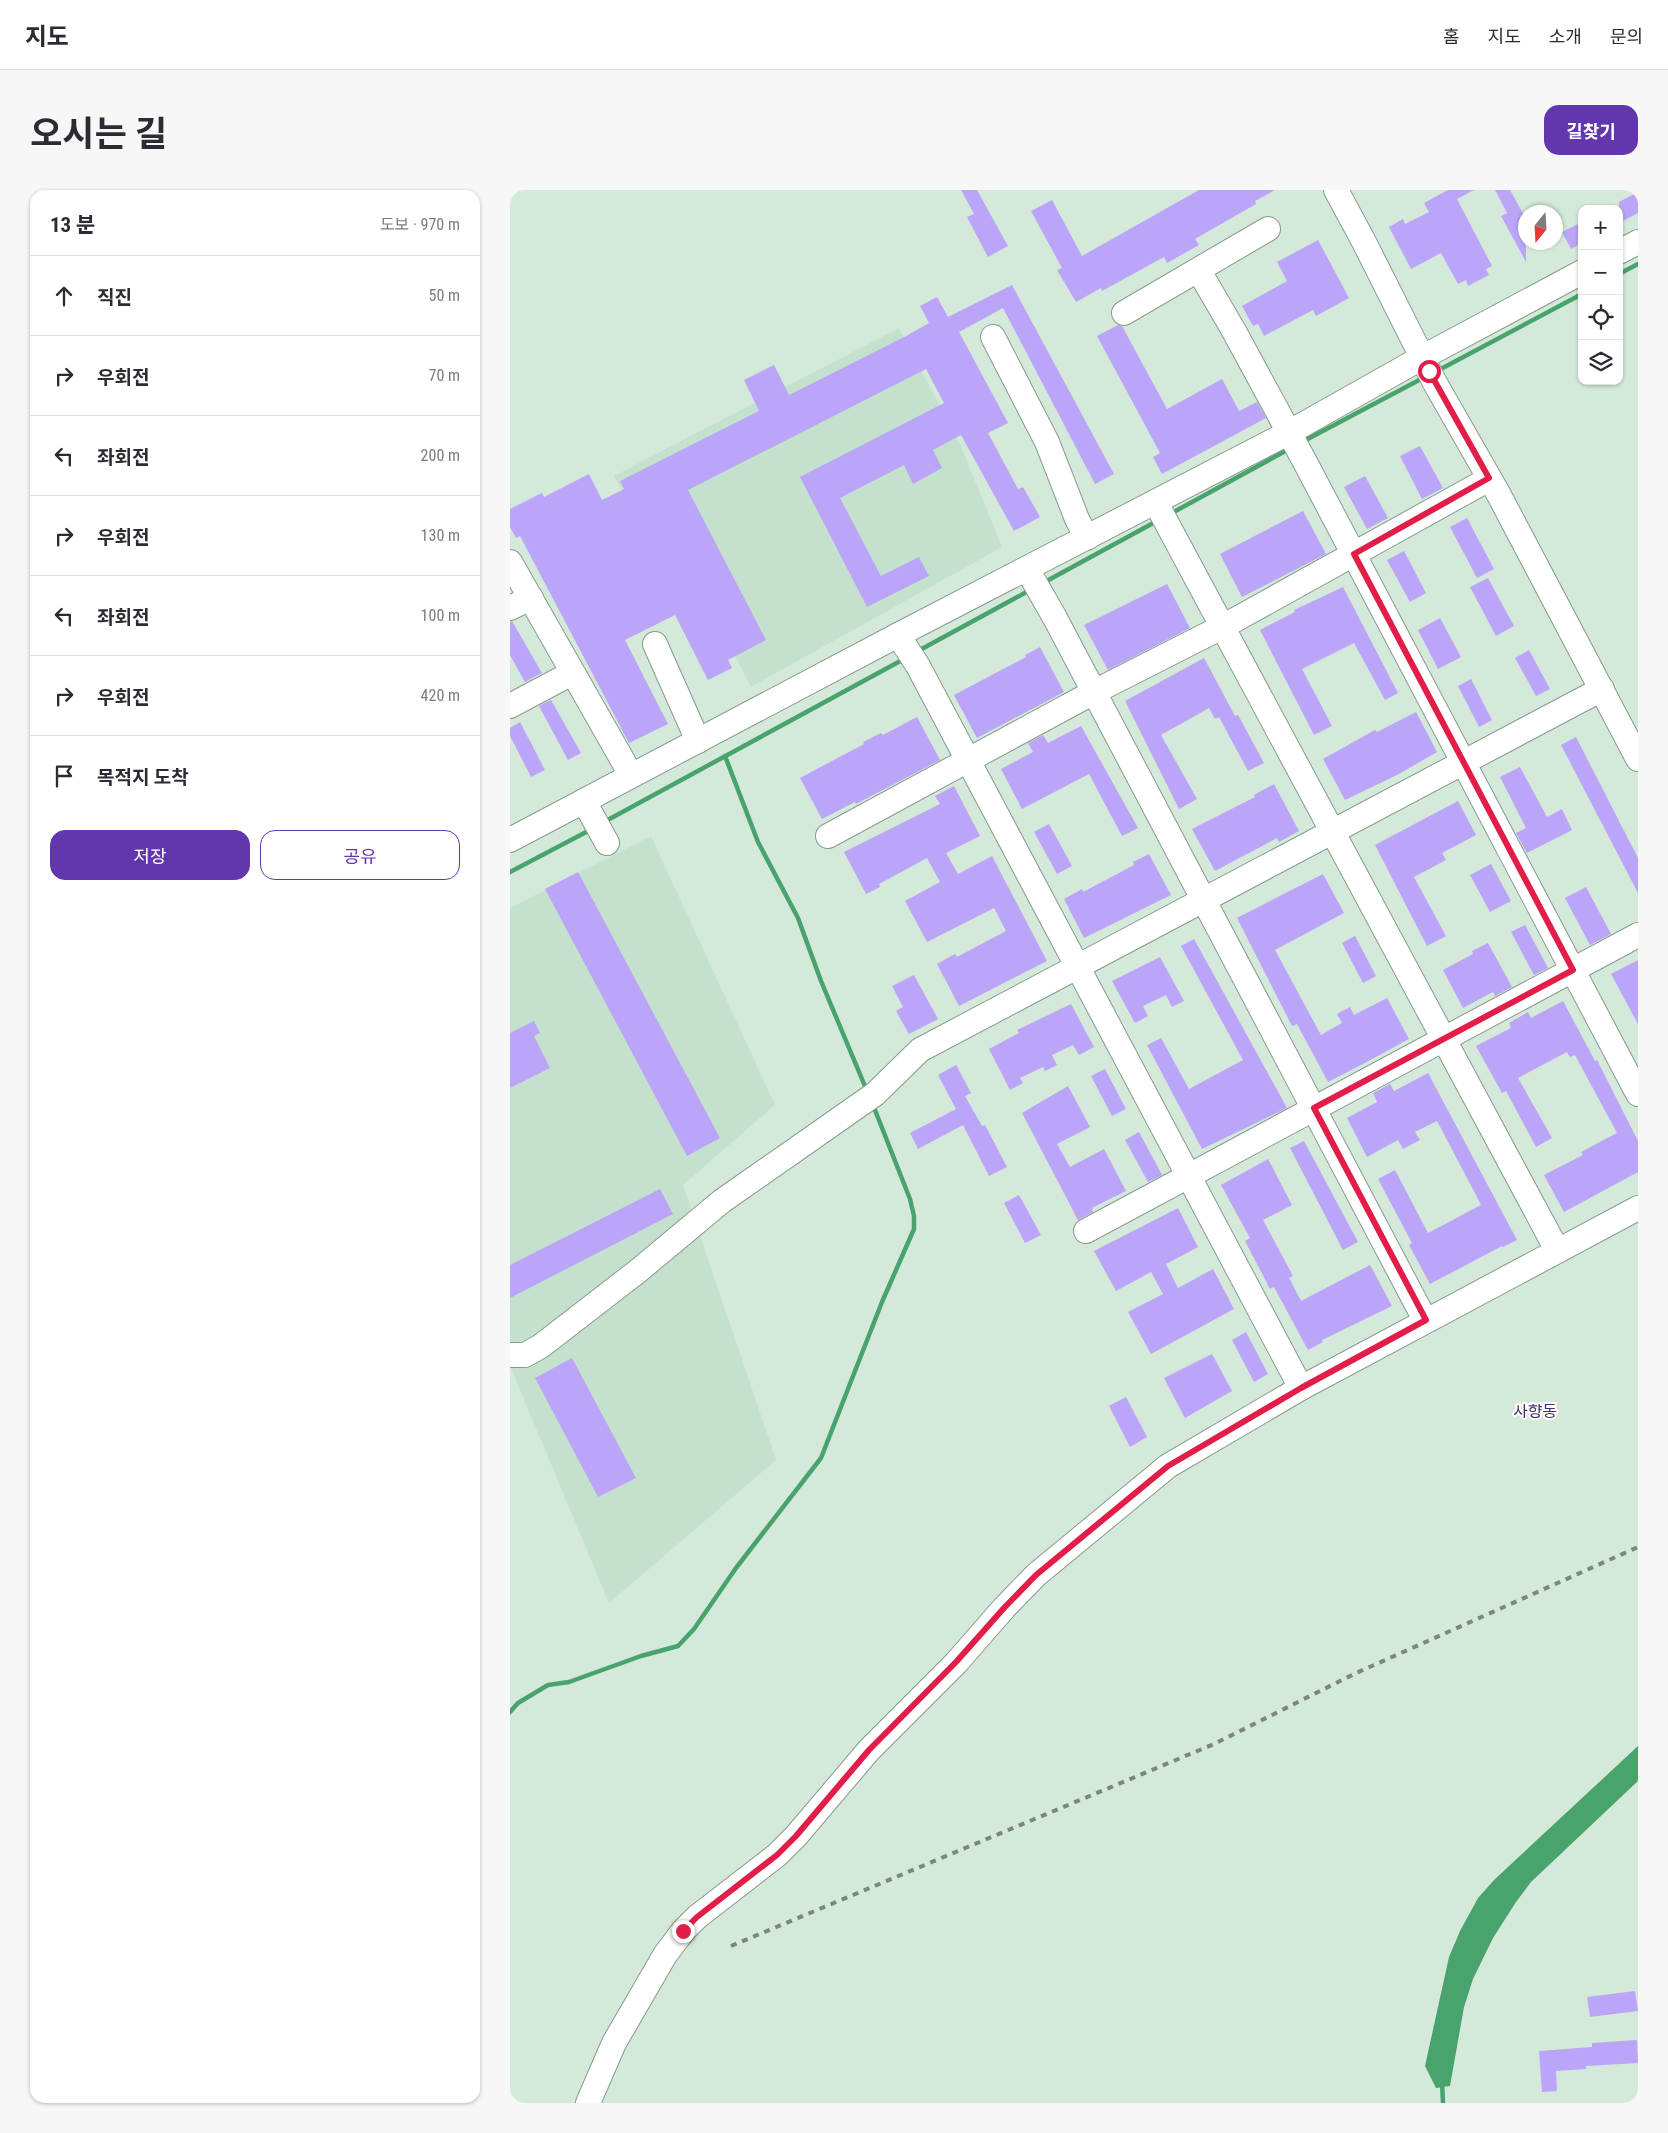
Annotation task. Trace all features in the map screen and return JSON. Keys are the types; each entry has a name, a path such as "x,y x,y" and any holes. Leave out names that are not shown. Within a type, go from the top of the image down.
{"street":[{"path":"1336,190 1429,370 1489,478 1638,759"},
{"path":"1124,313 1199,271 1268,229"},
{"path":"1623,250 1638,242"},
{"path":"1199,271 1239,340 1354,554 1638,1094"},
{"path":"510,840 597,824 631,775 698,741 1040,592 1087,538 1165,518 1297,448 1429,370 1578,275"},
{"path":"993,337 1047,442 1077,519 1087,538"},
{"path":"828,836 1094,692 1224,626 1489,478"},
{"path":"1165,518 1557,1250"},
{"path":"510,562 520,603 572,673 631,775"},
{"path":"1040,592 1426,1320"},
{"path":"655,644 698,741"},
{"path":"908,651 968,760 1301,1388"},
{"path":"510,706 572,673"},
{"path":"510,1355 525,1355 541,1346 638,1271 722,1201 869,1097 920,1050 1602,689"},
{"path":"1086,1231 1638,935"},
{"path":"588,2103 614,2043 665,1954 683,1931 697,1917 777,1855 796,1836 869,1750 956,1662 1030,1581 1168,1466 1301,1388 1638,1208"}],"shaded area":[{"path":"899,328 960,444 1002,547 751,687 657,499 634,512 614,476"},
{"path":"651,836 775,1105 683,1185 776,1460 609,1603 510,1366 510,908"},
{"path":"1638,1746 1638,1781 1531,1882 1493,1938 1473,1979 1464,2007 1450,2086 1436,2088 1425,2066 1449,1957 1460,1931 1478,1898 1494,1880"}],"building":[{"path":"961,190 977,190 1008,246 988,257 967,217 974,214"},
{"path":"1199,190 1275,190 1255,201 1256,204 1195,239 1199,245 1167,263 1164,257 1102,291 1101,288 1076,302 1057,270 1062,268 1031,211 1052,200 1082,256"},
{"path":"1448,190 1474,190 1457,199 1492,266 1486,269 1489,275 1468,286 1466,280 1458,284 1441,253 1411,269 1389,227 1403,219 1405,224 1429,212 1424,203"},
{"path":"1495,190 1510,190 1518,205 1518,247 1501,216 1507,213"},
{"path":"1638,192 1638,213 1623,221 1623,205 1619,205 1619,202"},
{"path":"1578,224 1578,245 1571,249 1563,232"},
{"path":"1318,240 1349,298 1316,316 1313,310 1264,336 1258,324 1253,326 1242,306 1287,281 1277,262"},
{"path":"1519,250 1526,250 1526,262"},
{"path":"1012,285 1114,474 1095,484 1003,308 959,332 1008,423 988,433 1018,489 1023,487 1040,517 1014,531 961,435 933,450 942,468 913,484 904,465 840,498 881,576 919,557 929,576 867,607 800,477 944,403 926,369 688,490 766,640 728,660 732,668 708,680 675,615 625,640 668,724 629,743 520,536 516,538 510,527 510,509 542,493 544,497 589,474 602,500 624,489 620,481 759,411 744,380 774,365 789,395 929,323 920,306 937,297 948,317"},
{"path":"1118,325 1122,326 1167,409 1222,379 1239,411 1257,402 1266,418 1162,474 1153,457 1160,453 1097,336"},
{"path":"1420,446 1443,488 1422,499 1400,456"},
{"path":"1365,476 1388,518 1367,529 1344,487"},
{"path":"1303,511 1326,554 1242,597 1220,554"},
{"path":"1467,518 1494,569 1477,578 1450,527"},
{"path":"1404,551 1426,593 1410,602 1387,560"},
{"path":"1488,578 1514,626 1496,636 1470,587"},
{"path":"1167,584 1190,628 1108,670 1084,625"},
{"path":"1343,587 1398,693 1385,700 1354,643 1302,669 1332,726 1314,735 1260,630 1295,612 1294,610"},
{"path":"1440,618 1461,657 1438,669 1418,630"},
{"path":"512,621 542,673 525,682 510,655 510,622"},
{"path":"1040,647 1064,692 977,738 954,695 1026,657 1025,655"},
{"path":"1529,650 1550,689 1536,696 1515,658"},
{"path":"1204,658 1235,716 1238,715 1264,763 1248,771 1219,717 1215,719 1209,708 1161,735 1197,799 1179,809 1125,701"},
{"path":"1471,679 1492,720 1479,727 1458,686"},
{"path":"551,700 581,753 568,760 539,706"},
{"path":"1416,712 1437,752 1399,774 1345,800 1323,759 1375,730 1377,732"},
{"path":"917,717 940,760 856,804 855,802 822,819 800,778 864,744 863,742 881,733 883,735"},
{"path":"520,722 545,770 531,777 510,736 510,728"},
{"path":"1081,726 1138,828 1122,836 1089,774 1022,809 1001,769 1033,752 1028,743 1043,735 1048,743"},
{"path":"1576,737 1638,858 1638,893 1561,745"},
{"path":"1520,767 1547,817 1562,809 1572,830 1527,853 1516,833 1526,828 1500,777"},
{"path":"1274,784 1299,831 1279,842 1277,838 1215,871 1192,829 1255,797 1254,795"},
{"path":"954,786 980,836 946,853 958,874 992,856 1047,961 959,1006 937,964 955,954 957,957 1006,931 994,908 927,942 905,901 940,882 927,858 879,884 880,887 866,894 844,852 940,804 935,796"},
{"path":"1458,801 1476,835 1442,853 1446,860 1414,877 1446,936 1427,946 1375,845"},
{"path":"1049,824 1072,866 1057,874 1034,832"},
{"path":"1149,854 1171,895 1084,938 1064,899 1082,889 1083,892 1134,865 1133,862"},
{"path":"1491,864 1511,901 1490,912 1470,875"},
{"path":"578,872 720,1138 687,1156 545,889"},
{"path":"1323,874 1344,913 1275,950 1321,1035 1342,1023 1337,1014 1350,1007 1354,1015 1387,998 1409,1039 1328,1082 1297,1024 1292,1026 1237,918"},
{"path":"1586,887 1611,934 1590,945 1565,898"},
{"path":"1525,925 1548,968 1534,975 1511,932"},
{"path":"1355,936 1376,976 1363,983 1342,943"},
{"path":"1194,939 1287,1108 1202,1149 1147,1045 1161,1038 1189,1089 1243,1060 1181,946"},
{"path":"1488,943 1512,987 1495,996 1493,992 1463,1008 1443,970 1473,954 1472,951"},
{"path":"1160,957 1184,1001 1172,1007 1166,995 1143,1006 1148,1016 1135,1023 1112,981"},
{"path":"1638,960 1638,1024 1611,974"},
{"path":"914,975 938,1019 909,1034 896,1011 903,1007 892,986"},
{"path":"1563,1001 1595,1061 1597,1060 1638,1141 1638,1172 1564,1212 1544,1175 1583,1155 1581,1152 1617,1133 1575,1055 1570,1057 1567,1052 1518,1078 1552,1138 1536,1147 1506,1091 1502,1093 1476,1046 1511,1028 1509,1023 1528,1012 1531,1018"},
{"path":"1071,1004 1094,1047 1079,1055 1073,1045 1052,1055 1057,1065 1045,1071 1043,1067 1020,1078 1023,1083 1010,1090 989,1049 1019,1033 1017,1030"},
{"path":"534,1021 540,1033 534,1036 550,1068 510,1088 510,1033"},
{"path":"956,1065 971,1093 965,1096 982,1126 985,1125 1007,1167 989,1176 963,1125 918,1149 910,1133 956,1109 938,1075"},
{"path":"1105,1069 1126,1109 1112,1116 1091,1076"},
{"path":"1428,1073 1517,1240 1430,1284 1409,1245 1412,1243 1378,1179 1395,1170 1428,1233 1481,1205 1477,1197 1437,1121 1415,1132 1420,1140 1403,1149 1398,1140 1367,1157 1347,1118 1377,1102 1373,1093 1390,1084 1394,1091"},
{"path":"1068,1086 1090,1127 1057,1144 1070,1167 1104,1149 1126,1191 1092,1208 1093,1212 1078,1220 1022,1113"},
{"path":"1139,1132 1162,1175 1148,1182 1125,1140"},
{"path":"1304,1141 1358,1242 1343,1250 1290,1148"},
{"path":"1268,1159 1292,1205 1263,1220 1293,1276 1289,1278 1301,1301 1370,1265 1392,1306 1322,1340 1323,1342 1308,1350 1274,1287 1270,1289 1245,1241 1250,1238 1221,1185"},
{"path":"660,1189 673,1214 510,1298 510,1265"},
{"path":"1019,1195 1041,1235 1025,1243 1004,1203"},
{"path":"1178,1208 1198,1247 1166,1264 1178,1288 1213,1269 1234,1309 1151,1354 1128,1312 1163,1294 1151,1272 1116,1291 1094,1251"},
{"path":"1246,1332 1268,1374 1254,1382 1232,1340"},
{"path":"1212,1354 1232,1391 1185,1418 1164,1378"},
{"path":"572,1358 636,1478 598,1497 535,1378"},
{"path":"1126,1397 1147,1437 1130,1447 1109,1406"},
{"path":"1635,1991 1638,2011 1590,2017 1587,1997"},
{"path":"1637,2040 1638,2063 1586,2066 1586,2069 1556,2071 1557,2091 1542,2092 1539,2051 1592,2047 1592,2043"}],"waterway":[{"path":"1623,272 1638,264"},
{"path":"1437,371 1580,295"},
{"path":"1302,442 1423,378"},
{"path":"1170,514 1291,448"},
{"path":"1043,583 1157,521"},
{"path":"918,651 1032,589"},
{"path":"604,822 904,659"},
{"path":"725,756 758,842 798,918 821,981 867,1091"},
{"path":"510,872 590,830"},
{"path":"510,1712 518,1703 548,1685 569,1682 641,1656 678,1646 694,1629 736,1568 821,1458 882,1302 914,1229 914,1216 910,1199 873,1105"},
{"path":"1442,2082 1443,2103"}],"railway":[{"path":"731,1946 1214,1744 1354,1674 1638,1547"}],"district":[{"name":"사향동","path":"1535,1411"}],"route":[{"path":"683,1931 697,1917 777,1855 796,1836 869,1750 956,1662 1036,1575 1168,1466 1301,1388 1426,1320 1314,1108 1573,970 1354,554 1489,478 1429,371"}]}
